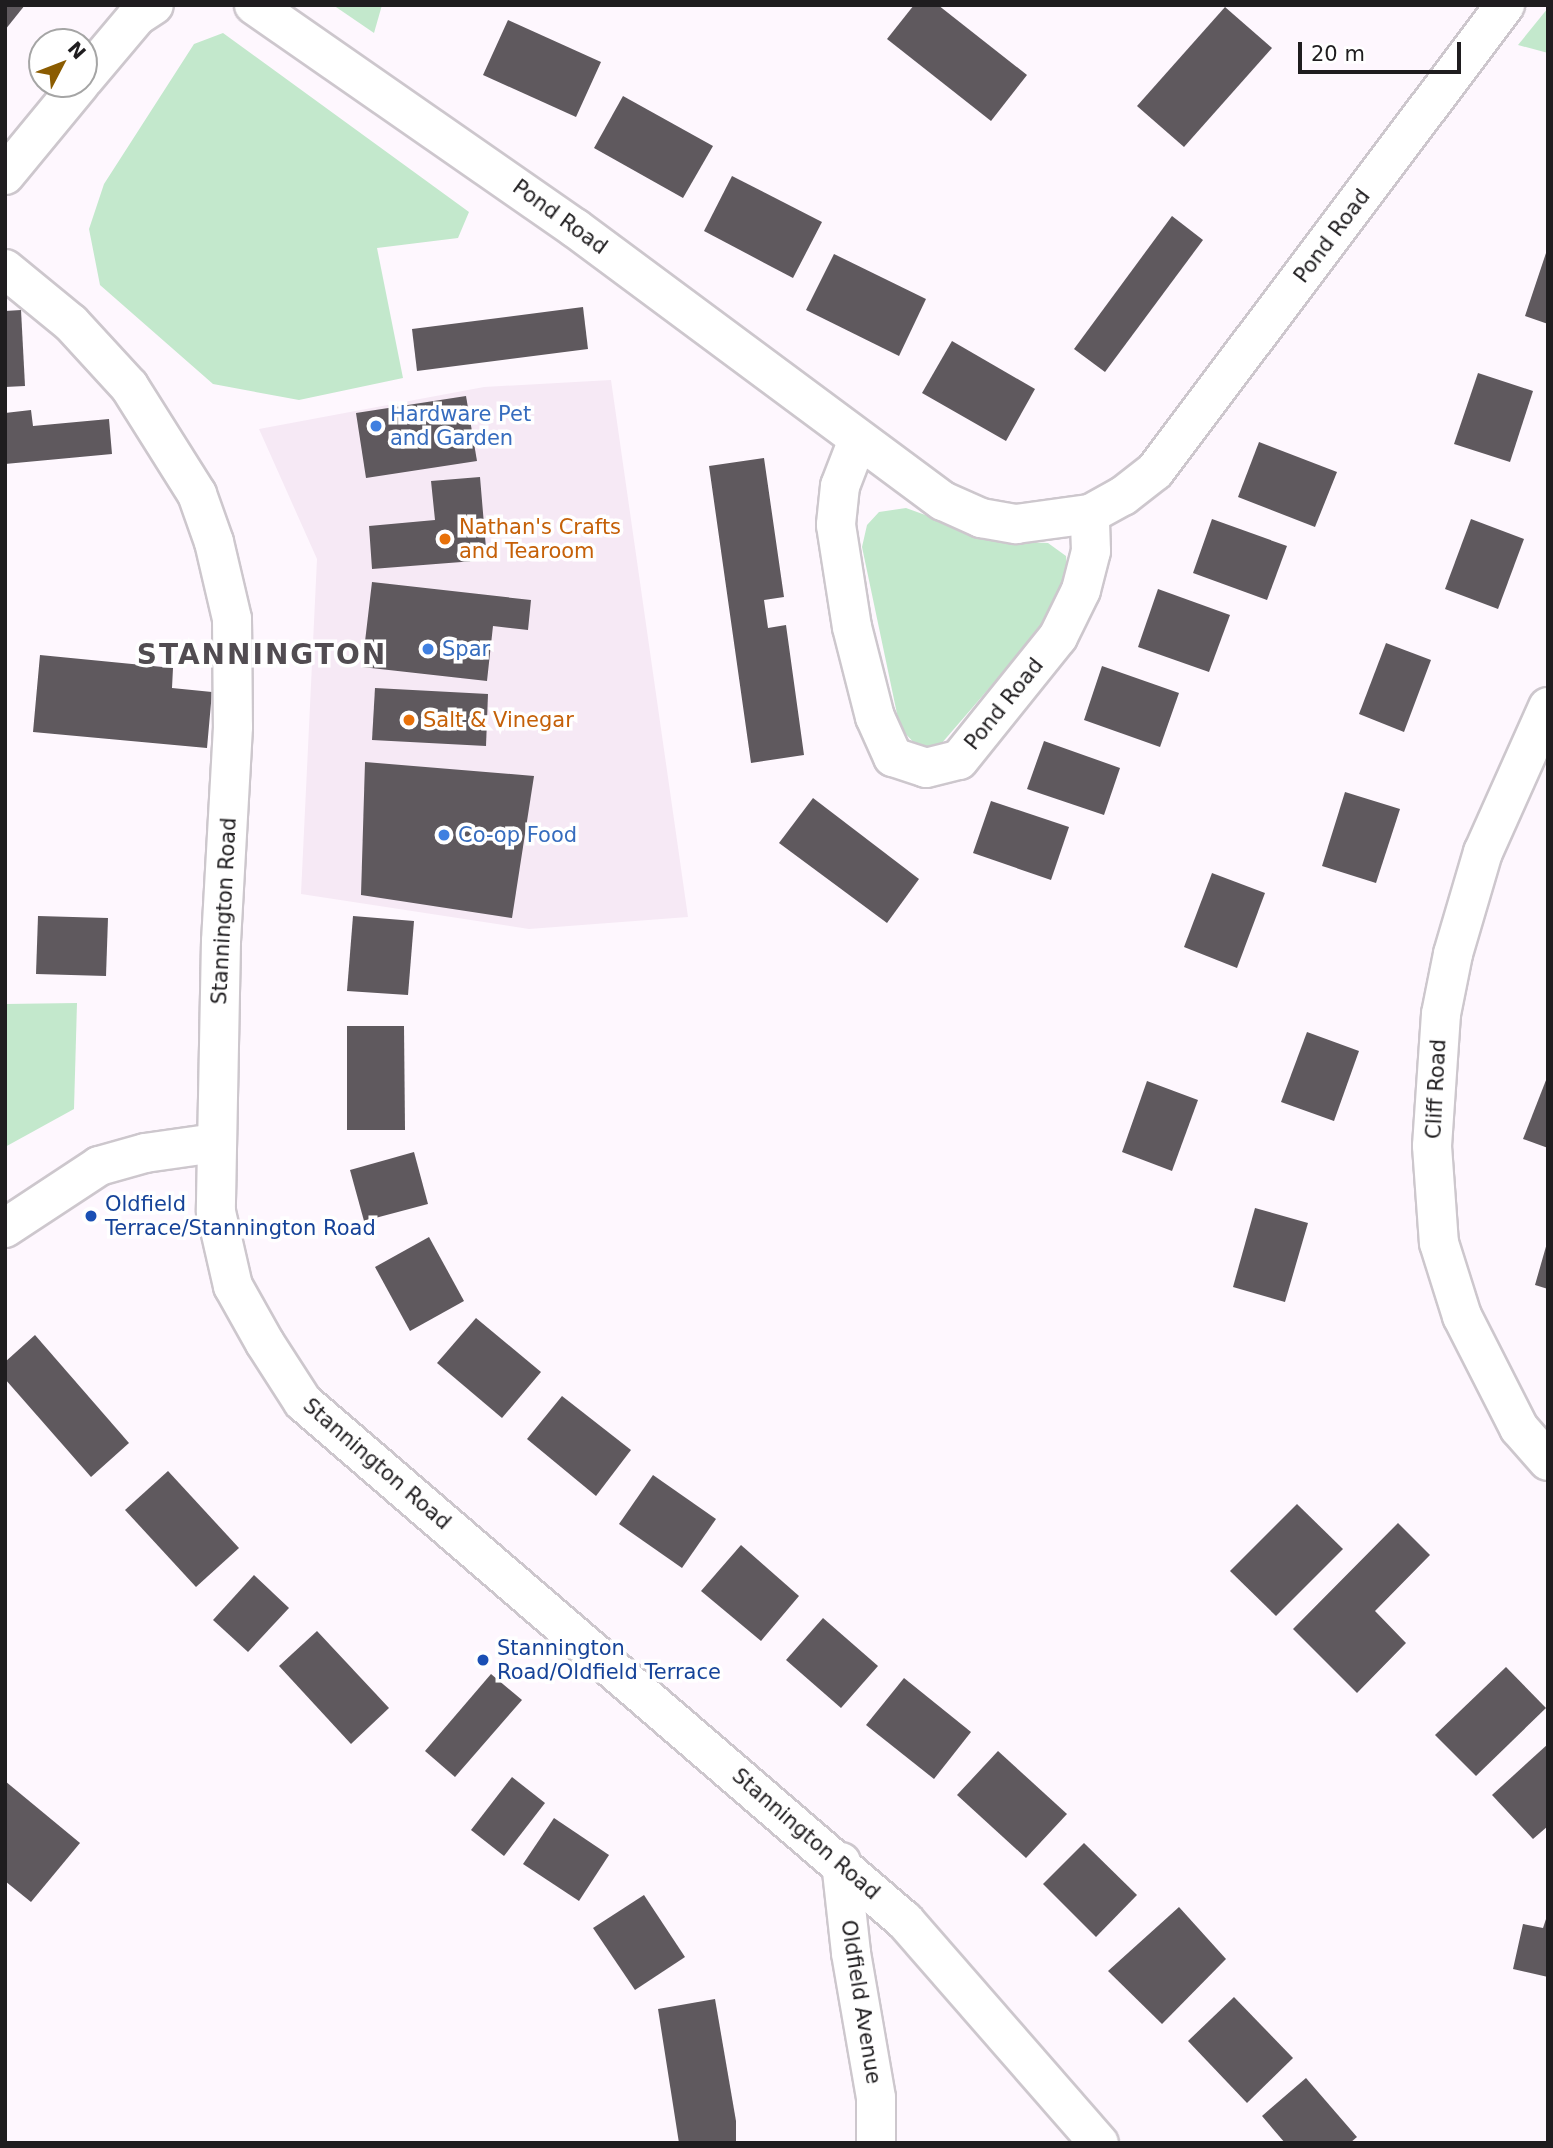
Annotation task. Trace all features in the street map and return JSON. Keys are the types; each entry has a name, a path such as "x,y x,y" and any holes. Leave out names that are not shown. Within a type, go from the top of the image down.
{"street":[{"path":"98,62 137,16 154,5"},
{"name":"Pond Road","path":"254,5 596,242 858,442 943,501 981,518 1016,524 1090,514 1123,496 1155,471 1505,5"},
{"path":"5,175 68,98"},
{"name":"Stannington Road","path":"5,269 71,323 129,386 197,494 214,542 232,619 233,713 215,1143 216,1212 233,1286 303,1402 841,1862 905,1921 1099,2143"},
{"name":"Pond Road","path":"858,442 840,486 836,525 852,628 875,717 893,757 926,768 959,760 1058,637 1082,590 1090,551 1090,514"},
{"name":"Cliff Road","path":"1548,708 1483,852 1453,954 1441,1014 1432,1146 1439,1243 1462,1316 1506,1407 1548,1461"},
{"path":"5,1228 99,1166 145,1153 215,1143"},
{"name":"Oldfield Avenue","path":"841,1862 851,1953 876,2098 876,2143"}],"shaded area":[{"path":"611,380 688,917 529,929 301,894 317,559 259,429 484,387"}],"green space":[{"path":"333,5 382,5 374,33"},
{"path":"1548,8 1548,53 1518,45"},
{"path":"223,33 469,212 458,238 377,248 403,378 299,400 213,384 100,285 89,229 104,184 194,44"},
{"path":"906,508 997,541 1048,543 1066,556 1068,579 1053,614 941,744 919,748 900,728 862,547 867,525 879,512"},
{"path":"77,1003 74,1109 5,1147 5,1004"}],"building":[{"path":"5,5 25,5 5,30"},
{"path":"914,5 938,5 1027,75 991,121 887,39"},
{"path":"1225,7 1272,48 1184,147 1137,106"},
{"path":"508,20 601,62 576,117 483,75"},
{"path":"623,96 713,146 683,198 594,148"},
{"path":"732,176 822,222 793,278 704,231"},
{"path":"1172,216 1203,240 1105,372 1074,349"},
{"path":"1548,250 1548,324 1525,316"},
{"path":"834,254 926,299 899,356 806,310"},
{"path":"583,307 588,349 417,371 412,329"},
{"path":"21,310 25,386 5,387 5,311"},
{"path":"952,341 1035,389 1006,441 922,393"},
{"path":"1478,373 1533,391 1510,462 1454,444"},
{"path":"466,396 477,461 366,478 356,413"},
{"path":"31,410 33,426 109,419 112,454 5,464 5,413"},
{"path":"1259,442 1337,472 1315,527 1238,497"},
{"path":"764,458 784,597 764,600 768,628 786,625 804,755 751,763 709,466"},
{"path":"480,477 487,560 372,569 369,526 435,520 431,481"},
{"path":"1212,519 1287,546 1267,600 1193,573"},
{"path":"1471,519 1524,539 1498,609 1445,589"},
{"name":"Spar","path":"372,582 531,600 528,630 493,626 487,681 362,667"},
{"path":"1158,589 1230,615 1209,672 1138,647"},
{"path":"1386,643 1431,660 1404,732 1359,714"},
{"path":"40,655 173,668 172,688 212,692 207,748 33,732"},
{"path":"1102,666 1179,693 1160,747 1084,720"},
{"path":"375,688 488,694 486,746 372,740"},
{"path":"1044,741 1120,768 1104,815 1027,789"},
{"name":"Co-op Food","path":"365,762 534,776 512,918 361,895"},
{"path":"1345,792 1400,809 1376,883 1322,866"},
{"path":"813,798 919,879 887,923 779,843"},
{"path":"991,801 1069,827 1051,880 973,853"},
{"path":"1212,873 1265,893 1237,968 1184,947"},
{"path":"38,916 108,918 106,976 36,974"},
{"path":"353,916 414,921 408,995 347,991"},
{"path":"347,1026 404,1026 405,1130 347,1130"},
{"path":"1307,1032 1359,1051 1334,1121 1281,1102"},
{"path":"1548,1075 1548,1148 1523,1139"},
{"path":"1147,1081 1198,1100 1172,1171 1122,1152"},
{"path":"414,1152 428,1204 364,1221 350,1170"},
{"path":"1255,1208 1308,1223 1285,1302 1233,1287"},
{"path":"429,1237 464,1301 410,1331 375,1267"},
{"path":"1548,1244 1548,1289 1535,1285"},
{"path":"476,1318 541,1372 502,1418 437,1363"},
{"path":"35,1335 129,1443 91,1477 5,1379 5,1362"},
{"path":"562,1396 631,1450 596,1496 527,1439"},
{"path":"168,1471 239,1548 196,1587 125,1510"},
{"path":"653,1475 716,1519 682,1568 619,1524"},
{"path":"1297,1504 1343,1549 1276,1616 1230,1571"},
{"path":"1398,1523 1430,1555 1375,1611 1406,1643 1357,1693 1293,1629"},
{"path":"741,1545 799,1596 761,1641 701,1591"},
{"path":"254,1575 289,1608 248,1652 213,1620"},
{"path":"823,1618 878,1666 841,1708 786,1660"},
{"path":"317,1631 389,1708 351,1744 279,1666"},
{"path":"1506,1667 1546,1708 1476,1776 1435,1735"},
{"path":"491,1674 522,1700 455,1777 425,1751"},
{"path":"904,1678 971,1732 934,1779 866,1725"},
{"path":"1548,1744 1548,1826 1533,1839 1492,1795"},
{"path":"998,1751 1067,1814 1026,1858 957,1795"},
{"path":"512,1777 545,1803 504,1856 471,1830"},
{"path":"5,1781 80,1843 31,1902 5,1881"},
{"path":"554,1818 609,1855 579,1901 523,1864"},
{"path":"1084,1843 1137,1895 1096,1937 1043,1884"},
{"path":"644,1895 685,1957 635,1990 593,1928"},
{"path":"1179,1907 1226,1959 1162,2024 1108,1971"},
{"path":"1548,1913 1548,1977 1513,1969 1523,1924 1543,1928"},
{"path":"1234,1997 1293,2058 1247,2103 1188,2041"},
{"path":"715,1999 736,2121 736,2143 679,2143 658,2009"},
{"path":"1306,2078 1357,2137 1350,2143 1285,2143 1262,2116"}],"place":[{"name":"Hardware Pet and Garden","path":"376,426"},
{"name":"Nathan's Crafts and Tearoom","path":"445,539"},
{"name":"Spar","path":"428,649"},
{"name":"Salt & Vinegar","path":"409,720"},
{"name":"Co-op Food","path":"444,835"},
{"name":"Oldfield Terrace/Stannington Road","path":"91,1216"},
{"name":"Stannington Road/Oldfield Terrace","path":"483,1660"}],"district":[{"name":"STANNINGTON","path":"262,655"}]}
